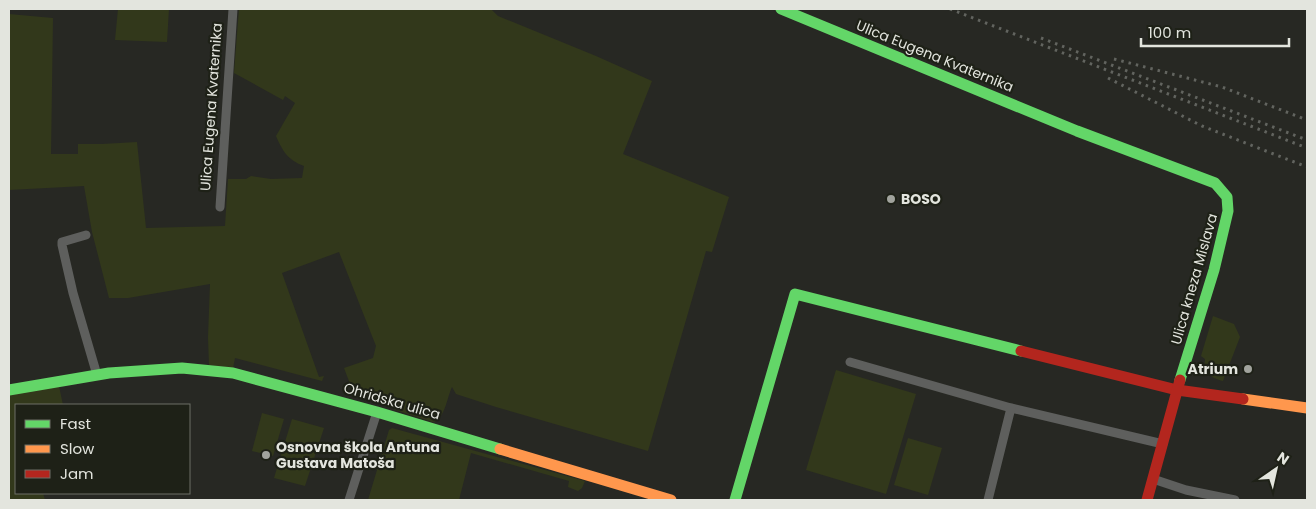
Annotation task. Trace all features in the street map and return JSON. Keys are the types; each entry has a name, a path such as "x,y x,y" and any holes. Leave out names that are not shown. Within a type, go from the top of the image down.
{"street":[{"name":"Ulica Eugena Kvaternika","path":"220,207 233,9"},
{"name":"Ulica Eugena Kvaternika","path":"781,9 1077,131"},
{"name":"Ulica kneza Mislava","path":"1077,131 1215,183 1227,197 1228,211 1214,270 1177,390 1147,500"},
{"path":"86,235 62,242 62,245 73,293 98,374"},
{"path":"735,500 795,294 1177,390 1307,408"},
{"path":"850,362 1011,408 1163,444"},
{"name":"Ohridska ulica","path":"9,390 98,374 182,368 233,373 377,412 671,500"},
{"path":"988,500 1011,408"},
{"path":"349,500 377,412"},
{"path":"1153,479 1186,490 1235,500"}],"green space":[{"path":"118,9 169,9 167,42 115,40"},
{"path":"239,9 491,9 498,16 652,81 623,154 729,197 712,252 706,251 648,451 456,394 452,387 443,412 433,422 395,410 387,397 379,394 378,397 352,389 344,368 373,358 376,346 339,252 282,273 319,377 324,376 322,381 235,358 233,368 209,365 210,284 128,298 109,298 92,232 84,186 9,190 9,14 53,18 51,154 78,154 78,144 137,142 146,228 225,226 228,179 246,179 251,176 271,179 302,178 304,166 287,155 276,136 295,103 285,96 283,100 234,73"},
{"path":"1213,316 1234,324 1240,337 1223,381 1209,374 1205,368 1205,359 1201,356"},
{"path":"836,370 916,394 886,494 806,470"},
{"path":"59,386 63,404 15,404 15,494 43,494 45,500 9,500 9,395"},
{"path":"262,413 284,419 273,456 252,451"},
{"path":"292,419 324,428 305,486 274,478"},
{"path":"392,428 585,481 582,488 578,491 568,487 569,481 471,453 459,500 368,500 389,430"},
{"path":"908,438 942,448 928,495 894,485"}],"railway":[{"path":"950,9 1307,148"},
{"path":"1041,38 1307,140"},
{"path":"1114,59 1222,87 1307,120"},
{"path":"1108,78 1202,126 1307,167"}],"traffic: fast":[{"path":"781,9 1077,131 1215,183 1227,197 1228,211 1214,270 1180,380"},
{"path":"735,500 795,294 1021,351"},
{"path":"9,390 109,373 182,368 233,373 377,412 500,449"}],"traffic: slow":[{"path":"1243,399 1307,408"},
{"path":"500,449 671,500"}],"traffic: jam":[{"path":"1021,351 1177,390 1243,399"},
{"path":"1147,500 1180,380"}],"place":[{"name":"BOSO","path":"891,199"},
{"name":"Atrium","path":"1248,369"},
{"name":"Osnovna škola Antuna Gustava Matoša","path":"266,455"}]}
